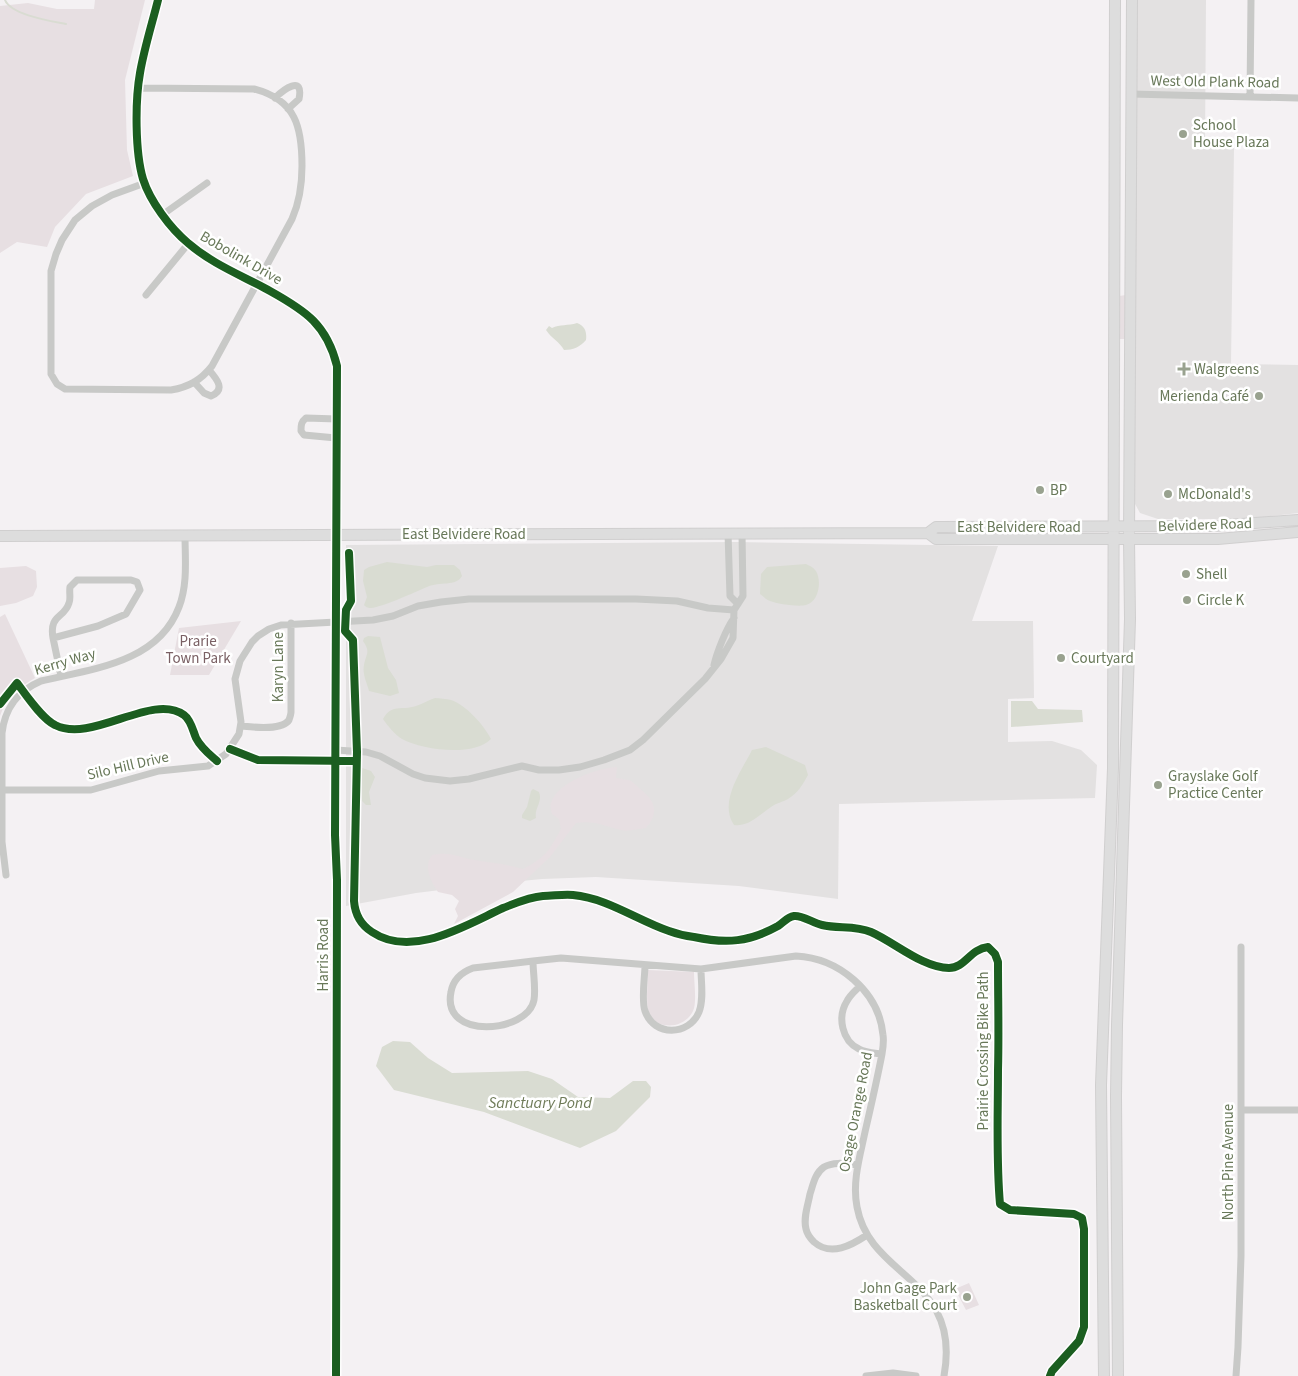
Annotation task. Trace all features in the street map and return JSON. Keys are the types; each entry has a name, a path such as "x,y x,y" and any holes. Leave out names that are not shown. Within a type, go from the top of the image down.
{"main road":[{"path":"1104,1376 1101,1085 1113,768 1116,0"},
{"path":"1118,1376 1116,1096 1130,619 1132,0"},
{"name":"Belvidere Road","path":"1113,527 1228,526 1298,520"},
{"name":"East Belvidere Road","path":"0,536 928,533 936,527 1113,527"},
{"name":"Belvidere Road","path":"1113,539 1218,539 1298,532"},
{"name":"East Belvidere Road","path":"928,533 936,539 1113,539"}],"street":[{"name":"Bobolink Drive","path":"158,0 144,53 138,88 138,150 145,183 162,215 188,244 212,260 297,306 321,328 330,344 337,366 336,534"},
{"path":"1250,97 1252,0"},
{"path":"275,98 288,86 293,85 296,87 299,90 299,99 288,109"},
{"path":"138,88 246,88 263,91 275,98 288,109 298,124 302,143 301,194 292,219 205,375 194,382 171,390 69,390 57,384 51,374 51,271 56,254 62,240 75,220 92,206 112,195 145,183"},
{"name":"West Old Plank Road","path":"1131,94 1298,98"},
{"path":"162,215 207,183"},
{"path":"146,294 188,244"},
{"path":"194,382 204,394 211,396 217,394 220,388 219,381 209,370"},
{"path":"336,438 304,435 301,432 301,425 302,420 306,418 337,419"},
{"name":"Harris Road","path":"336,534 336,1376"},
{"path":"728,534 730,596 735,611"},
{"path":"336,750 366,752 380,756 413,774 425,778 450,781 469,779 522,766 539,770 580,767 614,757 632,748 643,740 705,679 714,666 729,624 743,596 742,534"},
{"name":"Kerry Way","path":"6,875 2,842 2,733 3,722 11,704 19,694 41,681 124,660 146,649 160,638 179,607 185,572 185,535"},
{"path":"52,638 98,626 126,614 139,595 139,586 132,580 77,580 73,582 70,587 69,603 53,623 51,629 52,638 61,676"},
{"path":"241,726 235,686 236,670 240,661 258,636 269,629 292,623 336,623 373,620 393,616 418,606 469,599 636,598 677,601 708,608 735,611"},
{"name":"Karyn Lane","path":"241,726 274,727 288,720 291,712 292,623"},
{"name":"Silo Hill Drive","path":"2,790 91,790 158,771 208,766 230,749 239,734 241,726"},
{"name":"North Pine Avenue","path":"1236,1376 1241,1256 1241,947"},
{"name":"Osage Orange Road","path":"533,961 534,999 527,1014 518,1020 502,1024 474,1026 468,1025 455,1015 451,1008 451,991 457,978 466,971 473,968 533,961 561,958 701,969 796,956 809,957 837,967 860,986 874,1006 883,1035 882,1054 858,1164 856,1178 857,1207 870,1240 934,1304 945,1333 947,1346 944,1376"},
{"path":"645,965 644,1010 656,1026 670,1031 680,1030 689,1025 700,1010 701,969"},
{"path":"860,986 847,1000 842,1018 843,1031 853,1046 860,1050 882,1054"},
{"path":"1242,1110 1298,1110"},
{"path":"858,1164 831,1164 819,1172 814,1180 805,1217 806,1229 810,1238 816,1244 832,1249 842,1249 867,1235"},
{"path":"866,1376 880,1373 898,1373 916,1376"}],"shaded area":[{"path":"1136,0 1206,0 1205,147 1234,148 1231,364 1298,365 1298,513 1248,519 1158,519 1140,513 1134,502"},
{"path":"737,542 998,546 972,621 1033,621 1034,698 1008,699 1008,742 1052,741 1081,750 1097,765 1095,798 839,804 838,899 739,886 596,877 542,879 489,884 416,893 346,906 346,545"}],"green space":[{"path":"95,0 145,0 125,80 127,150 133,176 86,194 55,227 47,247 17,242 0,253 0,6 28,3 57,9 94,9"},
{"path":"1126,295 1125,339 1120,339 1119,296"},
{"path":"26,566 36,571 37,587 33,596 16,603 0,606 0,568"},
{"path":"5,614 35,678 14,694 0,716 0,617"},
{"name":"Prarie Town Park","path":"241,621 209,675 170,675 179,628"},
{"path":"617,767 616,778 631,781 650,798 654,812 646,828 624,831 594,823 576,823 550,857 513,892 454,924 458,916 455,909 459,901 452,895 438,892 435,888 428,869 429,860 432,855 449,854 523,869 546,853 561,829 559,819 552,814 551,810 551,803 555,795 570,783 589,773"},
{"path":"648,970 694,972 694,1007 689,1017 683,1022 669,1026 656,1022 651,1017 647,1006"},
{"name":"John Gage Park Basketball Court","path":"969,1283 979,1305 966,1310 955,1289"}],"water":[{"path":"577,323 585,330 586,340 579,346 570,349 564,350 546,330 549,326 552,328"},
{"path":"387,562 427,567 454,565 460,570 462,576 456,582 432,585 383,605 367,607 364,605 367,597 363,581 364,570"},
{"path":"806,564 816,571 819,580 818,591 814,600 810,603 803,606 783,604 773,602 760,594 761,574 767,567"},
{"path":"368,636 380,637 388,668 396,680 399,693 390,696 369,691 364,672 367,651 363,641"},
{"path":"435,698 451,700 463,706 479,722 491,739 483,745 473,748 461,750 434,749 402,739 383,719 393,709 416,706"},
{"path":"1011,701 1032,701 1038,709 1082,710 1083,722 1011,727"},
{"path":"766,747 805,765 808,775 792,797 773,806 749,822 734,825 730,816 729,806 733,786 752,750"},
{"path":"362,768 371,771 375,777 369,792 371,805 366,805 362,801 360,771"},
{"path":"533,789 539,792 540,799 536,818 530,821 522,818 522,815"},
{"name":"Sanctuary Pond","path":"393,1041 410,1042 428,1058 452,1073 528,1071 552,1079 578,1097 610,1098 633,1081 646,1081 651,1087 650,1097 616,1131 580,1148 484,1112 394,1090 376,1066 382,1047"}],"waterway":[{"path":"5,0 15,10 42,19 66,24"}],"cycle path":[{"path":"158,0 138,84 138,155 143,179 150,196 174,230 197,250 217,263 283,298 313,321 327,340 337,366 335,835 337,880 336,1376"},
{"name":"Prairie Crossing Bike Path","path":"349,553 351,601 346,610 345,631 353,640 357,752 354,901 359,919 372,932 388,939 404,942 421,941 456,930 503,908 528,899 543,896 569,895 598,900 672,932 706,939 727,941 747,938 767,931 789,918 797,916 822,925 871,932 919,959 939,967 955,967 982,948 988,947 995,954 998,962 998,1154 1000,1204 1010,1210 1074,1214 1082,1218 1084,1229 1084,1327 1079,1341 1052,1371 1050,1376"},
{"path":"0,704 17,683 45,718 55,725 70,729 104,724 139,713 171,710 186,717 200,745 217,761"},
{"path":"230,749 258,760 356,761"}],"place":[{"name":"School House Plaza","path":"1183,134"},
{"name":"Walgreens","path":"1184,369"},
{"name":"Merienda Café","path":"1259,396"},
{"name":"BP","path":"1040,490"},
{"name":"McDonald's","path":"1168,494"},
{"name":"Shell","path":"1186,574"},
{"name":"Circle K","path":"1187,600"},
{"name":"Courtyard","path":"1061,658"},
{"name":"Grayslake Golf Practice Center","path":"1158,785"},
{"name":"John Gage Park Basketball Court","path":"967,1297"}]}
